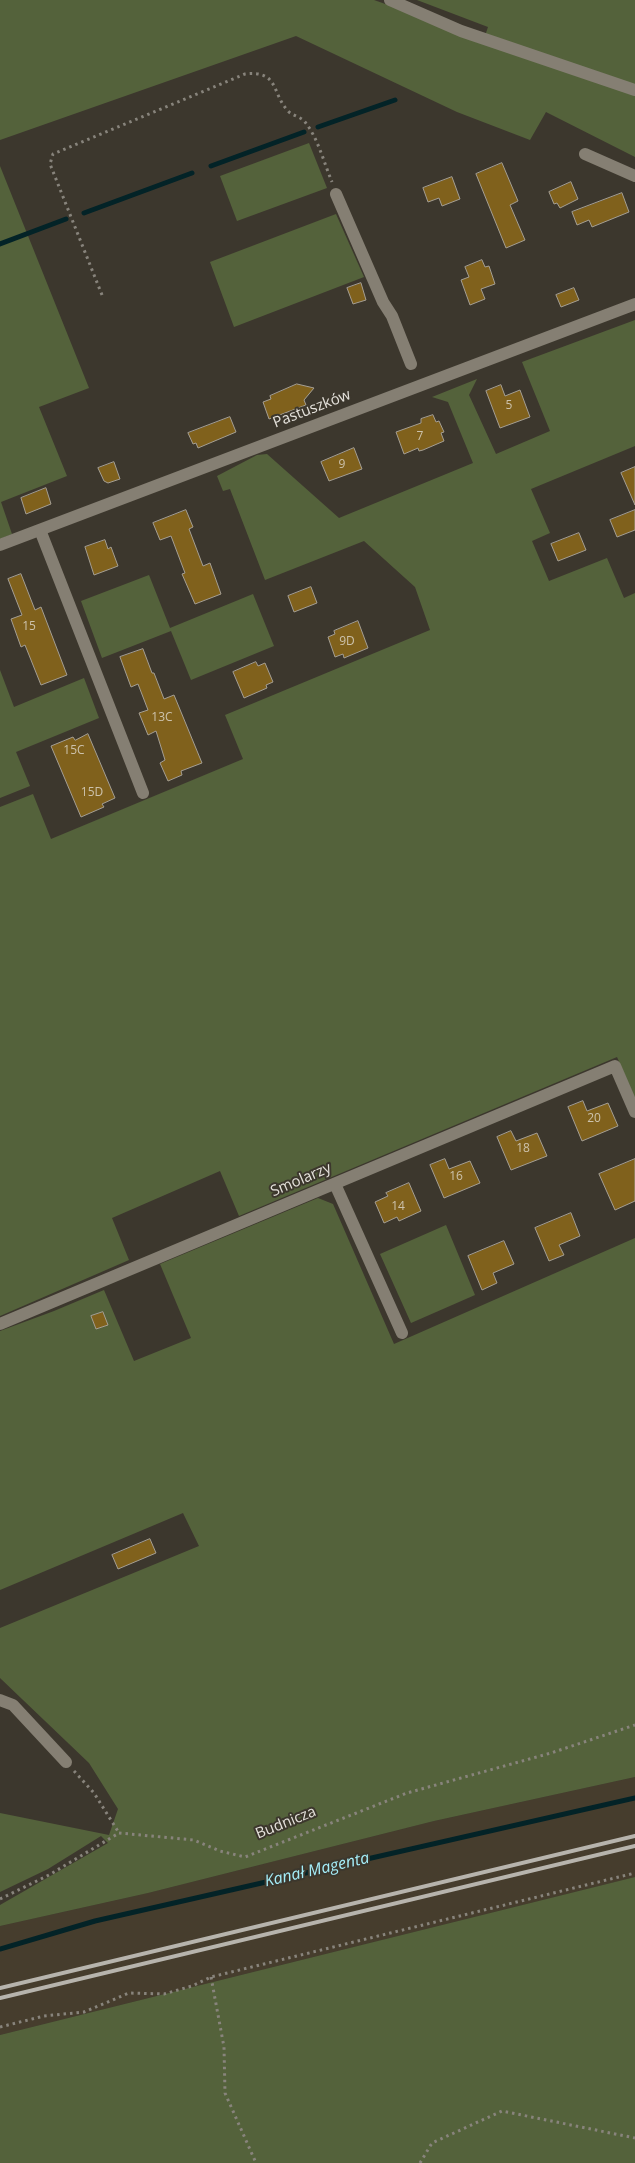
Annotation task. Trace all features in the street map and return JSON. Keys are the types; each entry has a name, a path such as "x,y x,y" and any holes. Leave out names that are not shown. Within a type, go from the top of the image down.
{"street":[{"path":"390,0 461,31 635,90"},
{"path":"584,154 635,176"},
{"path":"336,194 383,302 392,316 411,364"},
{"name":"Pastuszków","path":"0,545 635,304"},
{"path":"40,530 143,793"},
{"name":"Smolarzy","path":"0,1324 615,1066 635,1112"},
{"path":"335,1184 402,1333"},
{"path":"0,1700 12,1705 66,1762"}],"path":[{"path":"102,295 50,164 53,154 245,74 255,72 267,76 274,84 290,112 304,121 313,136 336,194"},
{"name":"Budnicza","path":"119,1833 194,1840 220,1852 245,1857 407,1793 551,1753 635,1725"},
{"path":"0,1899 49,1874 119,1833 94,1793 66,1762"},
{"path":"0,2028 44,2016 84,2012 129,1993 164,1994 192,1986 211,1977 635,1873"},
{"path":"211,1977 224,2047 225,2093 256,2163"},
{"path":"420,2163 432,2143 502,2111 635,2138"}],"shaded area":[{"path":"635,1777 635,1877 0,2035 0,1926 148,1893 434,1821"}],"green space":[{"path":"0,0 374,0 484,39 488,27 417,0 635,0 635,157 546,112 530,140 457,112 296,36 0,140"},
{"path":"309,143 327,188 237,221 220,176"},
{"path":"0,166 89,388 39,407 67,476 1,502 12,534 0,539"},
{"path":"336,214 364,277 234,327 210,262"},
{"path":"635,320 635,446 531,489 550,533 532,541 549,581 607,558 624,598 635,593 635,1098 617,1057 239,1216 220,1171 112,1218 129,1260 0,1316 0,807 33,794 51,839 243,759 225,715 430,630 415,587 364,541 265,580 230,489 223,491 217,476 257,455 267,454 339,518 473,463 448,402 432,397 477,379 469,395 496,454 550,431 522,362"},
{"path":"149,575 170,628 253,594 274,646 191,680 171,631 102,658 81,601"},
{"path":"0,670 14,707 84,678 99,718 16,752 30,786 0,798"},
{"path":"318,1198 333,1204 394,1344 635,1238 635,1777 434,1821 148,1893 0,1926 0,1905 108,1843 101,1836 48,1869 0,1892 0,1813 109,1835 118,1809 89,1763 0,1678 0,1628 199,1546 183,1513 0,1590 0,1331 104,1290 134,1361 191,1338 160,1264"},
{"path":"446,1225 475,1295 411,1323 380,1254"},
{"path":"635,1877 635,2163 0,2163 0,2035"}],"building":[{"path":"502,163 518,201 510,205 525,240 506,248 476,174"},
{"path":"452,177 460,199 442,206 439,198 428,202 423,188"},
{"path":"571,182 578,199 560,208 557,203 554,204 549,192"},
{"path":"622,193 629,212 592,227 589,220 577,225 572,212"},
{"path":"482,260 485,267 489,266 495,284 481,289 485,299 470,305 461,280 469,277 465,267"},
{"path":"361,283 366,300 353,304 347,288"},
{"path":"574,288 579,300 561,307 556,295"},
{"path":"297,384 314,388 304,400 306,405 269,419 263,402 271,399 270,396"},
{"path":"501,385 505,396 520,390 530,417 500,428 486,391"},
{"path":"433,415 436,422 439,421 444,432 441,433 444,441 423,450 419,451 418,448 404,454 396,432 421,423 421,419"},
{"path":"230,417 236,432 198,448 196,443 193,444 188,433"},
{"path":"354,448 362,469 329,481 321,462"},
{"path":"114,462 120,479 108,483 104,481 98,468"},
{"path":"635,467 635,505 621,473"},
{"path":"46,488 51,504 26,514 21,498"},
{"path":"186,510 193,527 189,529 203,566 210,563 221,594 195,604 182,574 185,573 171,536 160,540 153,523"},
{"path":"635,510 635,530 617,537 610,520"},
{"path":"579,533 586,550 558,561 551,544"},
{"path":"105,540 108,549 111,547 118,566 94,575 85,547"},
{"path":"21,574 35,610 41,607 67,675 41,685 25,645 21,647 11,619 22,615 8,579"},
{"path":"311,587 317,603 294,612 288,596"},
{"path":"358,621 368,648 344,658 343,654 335,657 328,637 335,634 334,631"},
{"path":"143,649 164,699 174,695 202,763 181,771 182,775 168,781 160,763 165,760 156,731 148,735 139,713 148,710 138,684 131,687 120,657"},
{"path":"256,662 258,666 265,663 273,682 266,685 267,688 244,698 233,672"},
{"path":"88,734 115,798 102,804 104,807 81,817 51,746 73,737 75,740"},
{"path":"583,1101 587,1111 608,1103 618,1126 582,1141 568,1107"},
{"path":"511,1131 516,1141 537,1133 547,1156 511,1170 497,1137"},
{"path":"445,1159 449,1169 470,1161 480,1183 444,1198 430,1165"},
{"path":"635,1159 635,1201 615,1210 599,1174"},
{"path":"409,1183 421,1211 399,1221 397,1217 384,1223 375,1202 388,1196 386,1193"},
{"path":"571,1213 580,1236 559,1245 564,1255 549,1261 535,1228"},
{"path":"504,1241 514,1264 493,1273 497,1283 482,1290 468,1256"},
{"path":"103,1312 108,1325 96,1329 91,1316"},
{"path":"150,1539 156,1553 118,1569 112,1555"}],"waterway":[{"path":"318,127 395,100"},
{"path":"211,166 304,132"},
{"path":"84,213 192,173"},
{"path":"0,244 66,219"},
{"name":"Kanał Magenta","path":"0,1949 95,1921 635,1798"}],"railway":[{"path":"0,1988 635,1836"},
{"path":"0,1998 635,1846"}]}
